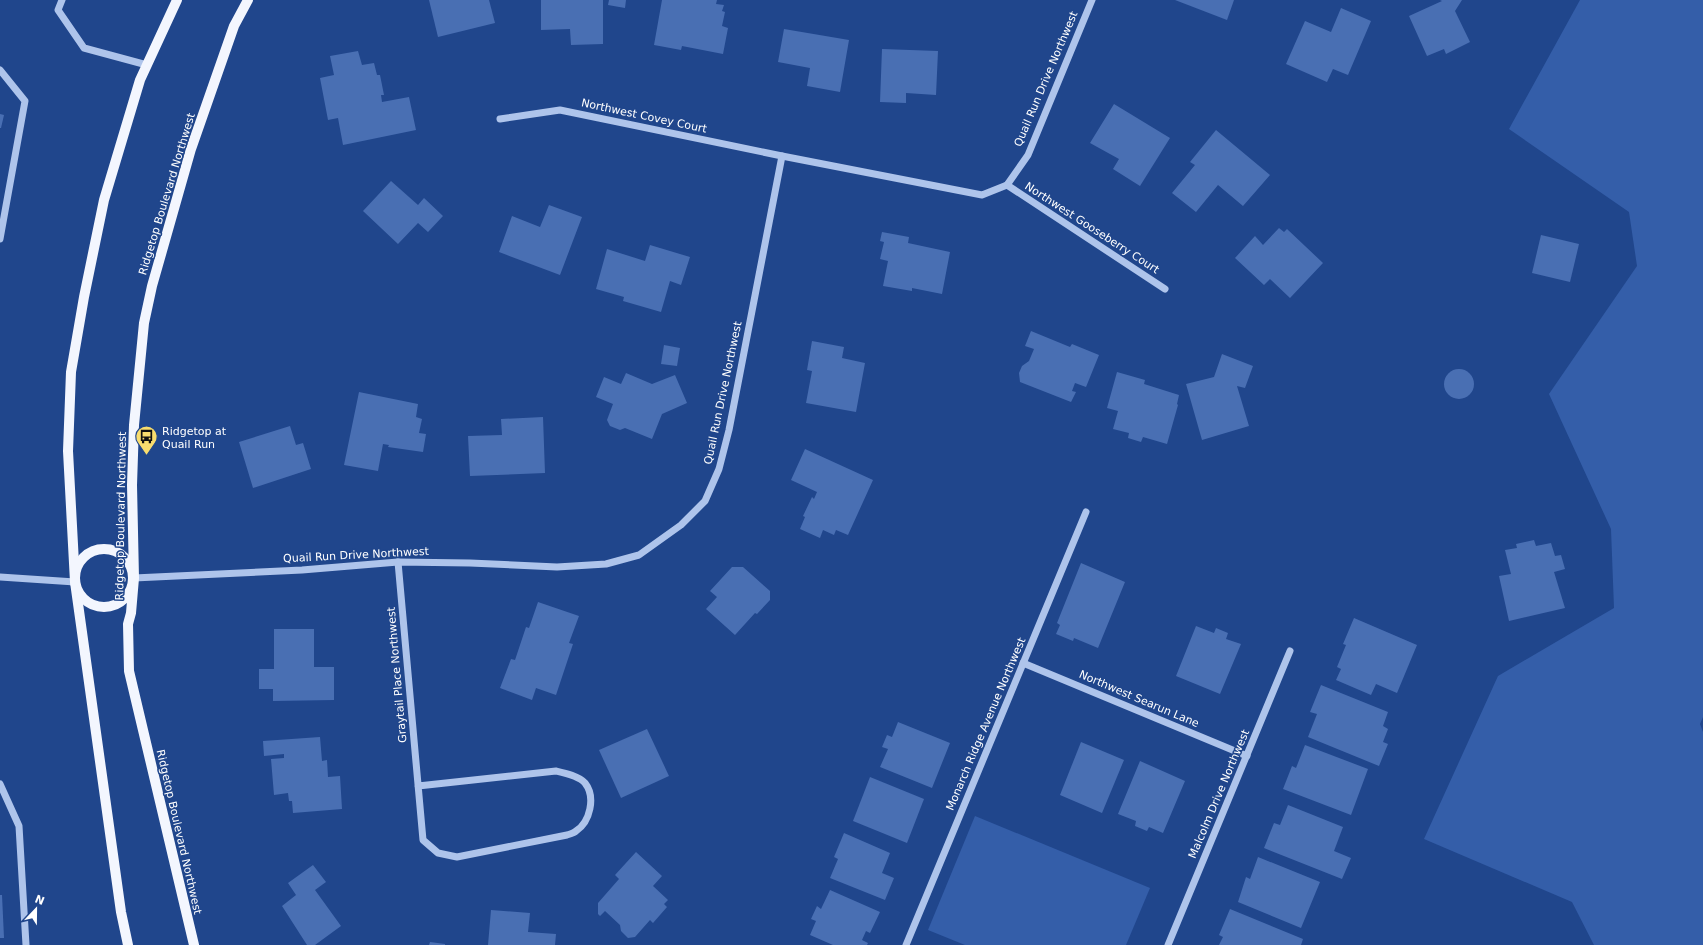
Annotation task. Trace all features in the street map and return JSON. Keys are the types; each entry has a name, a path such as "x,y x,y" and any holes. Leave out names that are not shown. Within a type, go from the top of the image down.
{"main road":[{"path":"128,945 121,912 75,582 68,451 71,372 84,297 104,200 140,80 177,0"},
{"name":"Ridgetop Boulevard Northwest","path":"194,945 129,671 128,624 131,613 134,578 132,485 135,417 144,323 152,286 191,149 234,26 248,0"},
{"path":"102,548 112,549 120,553 130,564 134,578 132,588 124,599 112,606 102,607 92,605 84,599 78,592 75,582 75,572 78,563 92,550 102,548"}],"street":[{"path":"62,0 58,10 84,48 147,65"},
{"name":"Quail Run Drive Northwest","path":"1007,185 1028,155 1092,0"},
{"path":"0,70 25,101 0,239"},
{"name":"Northwest Covey Court","path":"500,119 560,110 782,156"},
{"path":"782,156 982,195 1007,185"},
{"name":"Quail Run Drive Northwest","path":"134,578 302,570 398,562 470,563 557,567 606,564 639,555 681,525 705,501 719,469 729,430 782,156"},
{"name":"Northwest Gooseberry Court","path":"1007,185 1165,289"},
{"name":"Monarch Ridge Avenue Northwest","path":"906,945 1086,512"},
{"name":"Graytail Place Northwest","path":"398,562 418,786 423,840 438,853 458,856 567,835 576,831 585,822 590,809 591,796 584,783 570,775 556,771 418,786"},
{"path":"0,577 75,582"},
{"name":"Malcolm Drive Northwest","path":"1168,945 1290,651"},
{"name":"Northwest Searun Lane","path":"1023,663 1247,756"},
{"path":"0,784 19,826 26,945"}],"shaded area":[{"path":"1580,0 1703,0 1703,717 1700,724 1703,732 1703,945 1594,945 1572,902 1424,839 1498,676 1614,608 1611,529 1549,394 1637,266 1629,212 1509,129"},
{"path":"975,816 1150,888 1126,945 965,945 928,930"}],"building":[{"path":"429,0 489,0 495,23 438,37"},
{"path":"541,0 603,0 603,44 571,45 570,29 541,30"},
{"path":"609,0 626,0 625,8 608,5"},
{"path":"662,0 717,0 716,4 724,5 722,11 725,12 722,26 728,28 723,54 682,46 681,50 654,45"},
{"path":"1175,0 1234,0 1227,20"},
{"path":"1440,0 1462,0 1455,11 1470,42 1446,54 1444,49 1427,56 1409,16 1442,1"},
{"path":"1341,8 1371,21 1348,75 1333,69 1327,82 1286,64 1305,21 1331,32"},
{"path":"784,29 849,40 840,92 807,86 810,68 778,62"},
{"path":"882,49 938,51 936,95 906,93 906,103 880,102"},
{"path":"358,51 362,65 374,63 377,75 380,75 384,95 381,95 382,102 409,97 416,130 343,145 338,118 328,120 320,78 334,75 330,56"},
{"path":"1114,104 1170,138 1140,186 1113,169 1119,159 1090,143"},
{"path":"0,114 4,115 1,128 0,128"},
{"path":"1216,130 1270,175 1243,206 1218,185 1196,212 1172,193 1195,165 1190,162"},
{"path":"391,181 418,205 424,198 443,216 428,232 418,223 398,244 363,211"},
{"path":"549,205 582,217 560,275 499,252 512,216 540,227"},
{"path":"1279,228 1284,232 1287,229 1323,263 1290,298 1270,279 1264,285 1235,258 1255,236 1263,245"},
{"path":"882,232 909,237 908,243 950,252 942,294 912,288 912,291 883,286 888,261 880,259 884,242 880,241"},
{"path":"1541,235 1579,244 1570,282 1532,273"},
{"path":"650,245 690,257 681,285 670,281 661,312 623,301 624,297 596,289 607,249 645,261"},
{"path":"1031,331 1070,347 1072,344 1099,355 1086,387 1075,383 1072,391 1076,392 1071,402 1020,382 1019,373 1022,366 1029,361 1034,349 1025,346"},
{"path":"812,341 844,347 842,358 865,363 856,412 806,403 812,371 807,370"},
{"path":"664,345 680,348 677,366 661,364"},
{"path":"1222,354 1253,366 1245,388 1237,386 1249,426 1202,440 1186,384 1214,377"},
{"path":"1459,369 1469,374 1474,384 1469,394 1459,399 1449,394 1444,384 1449,374"},
{"path":"1117,372 1145,380 1144,384 1179,395 1178,405 1167,444 1143,437 1141,442 1128,438 1129,433 1113,429 1118,411 1107,408"},
{"path":"626,373 652,384 675,375 687,403 662,414 652,439 625,428 620,430 610,426 607,420 613,404 596,397 604,377 621,384"},
{"path":"359,392 418,404 416,417 422,419 419,433 426,434 423,452 388,447 389,445 383,444 378,471 344,465"},
{"path":"543,417 545,473 470,476 468,436 502,435 501,419"},
{"path":"290,426 296,445 303,443 311,469 253,488 239,442"},
{"path":"805,449 873,480 848,535 836,530 834,535 823,530 820,538 800,529 805,517 803,516 812,497 814,499 817,492 791,480"},
{"path":"1534,540 1536,546 1551,543 1555,556 1561,555 1565,569 1554,572 1565,608 1509,621 1499,576 1511,574 1505,550 1517,548 1516,544"},
{"path":"1081,563 1125,582 1098,648 1074,638 1073,641 1056,634 1060,625 1057,623"},
{"path":"732,567 743,567 770,591 770,600 757,614 755,613 735,635 706,609 717,597 710,591"},
{"path":"538,602 579,616 569,643 573,644 556,695 536,688 532,700 500,688 511,659 515,660 526,627 529,628"},
{"path":"1354,618 1417,645 1397,693 1376,684 1371,695 1336,680 1341,669 1337,667 1346,645 1343,644"},
{"path":"1196,626 1214,633 1216,628 1228,633 1226,639 1241,644 1220,694 1176,676"},
{"path":"274,629 314,629 314,667 334,667 334,700 273,701 273,689 259,689 259,669 274,669"},
{"path":"1321,685 1388,712 1383,726 1388,729 1383,742 1388,744 1379,766 1308,737 1317,714 1310,712"},
{"path":"898,722 950,743 932,788 880,767 888,749 882,747 887,735 892,737"},
{"path":"647,729 669,776 621,798 599,750"},
{"path":"320,737 322,761 327,760 328,777 340,776 342,809 293,813 292,801 289,801 288,793 274,795 271,759 284,758 284,754 264,756 263,741"},
{"path":"1081,742 1124,760 1102,813 1060,795"},
{"path":"1305,745 1368,769 1351,815 1283,789 1292,766 1296,768"},
{"path":"1140,761 1185,781 1163,833 1149,827 1147,831 1135,826 1136,821 1118,814"},
{"path":"870,777 924,799 907,843 853,821"},
{"path":"1288,805 1343,827 1334,851 1351,858 1342,879 1264,848 1274,823 1280,825"},
{"path":"844,833 890,853 882,873 894,878 885,900 830,878 838,859 834,857"},
{"path":"636,852 662,876 653,886 668,900 664,904 667,907 653,923 650,920 635,937 628,938 621,931 620,925 605,911 600,916 598,914 598,903 619,879 615,875"},
{"path":"1258,857 1320,882 1301,928 1238,902 1246,877 1250,879"},
{"path":"313,865 326,882 315,890 341,926 315,945 307,945 282,906 296,895 288,883"},
{"path":"830,890 880,912 870,933 866,931 862,940 868,943 867,945 833,945 810,935 816,921 811,919 817,906 821,909"},
{"path":"0,895 2,895 4,938 0,938"},
{"path":"1230,909 1303,939 1301,945 1219,945 1223,937 1219,935"},
{"path":"491,910 530,913 528,932 556,934 555,945 488,945"},
{"path":"430,942 445,944 445,945 429,945"}],"place":[{"name":"Ridgetop at Quail Run","path":"147,456"}]}
